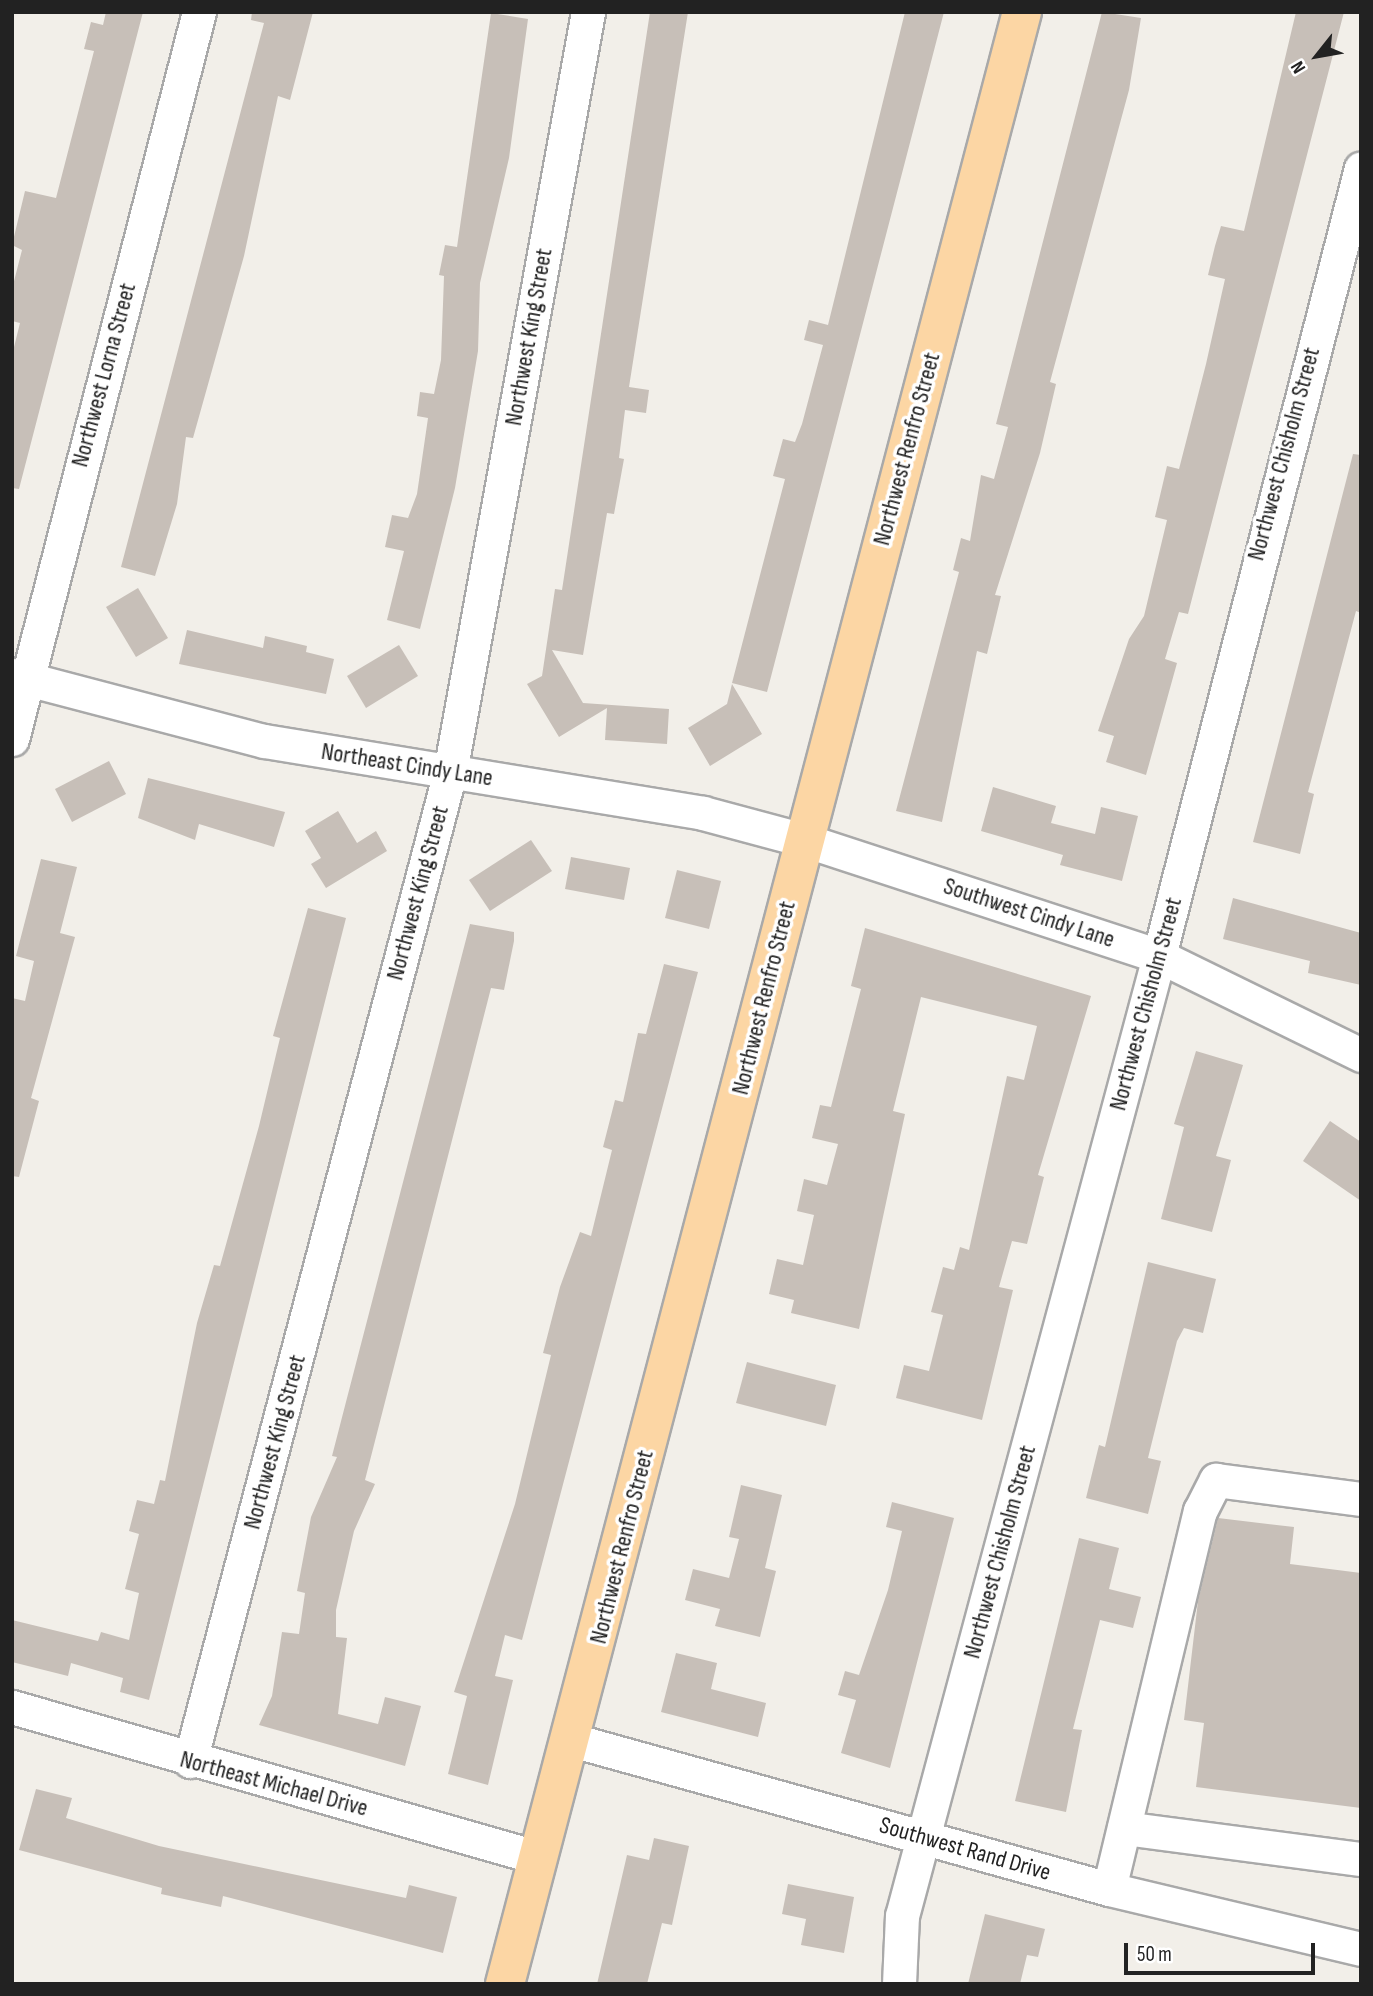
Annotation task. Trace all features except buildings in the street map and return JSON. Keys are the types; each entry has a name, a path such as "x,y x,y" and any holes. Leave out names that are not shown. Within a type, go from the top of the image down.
{"main road":[{"name":"Northwest Renfro Street","path":"505,1984 537,1857 572,1740 1022,12"}],"street":[{"name":"Northwest Lorna Street","path":"12,738 19,676 199,12"},
{"name":"Northwest King Street","path":"190,1761 450,772 588,12"},
{"name":"Northwest Chisholm Street","path":"899,1984 902,1916 1159,956 1242,610 1361,168"},
{"name":"Northeast Cindy Lane","path":"19,676 264,741 703,813 804,841"},
{"name":"Southwest Cindy Lane","path":"804,841 1159,956 1361,1055"},
{"path":"1110,1889 1200,1511 1216,1480 1361,1499"},
{"name":"Northeast Michael Drive","path":"12,1707 190,1761 537,1857"},
{"name":"Southwest Rand Drive","path":"572,1740 1110,1889 1361,1949"},
{"path":"1124,1828 1361,1859"}]}
